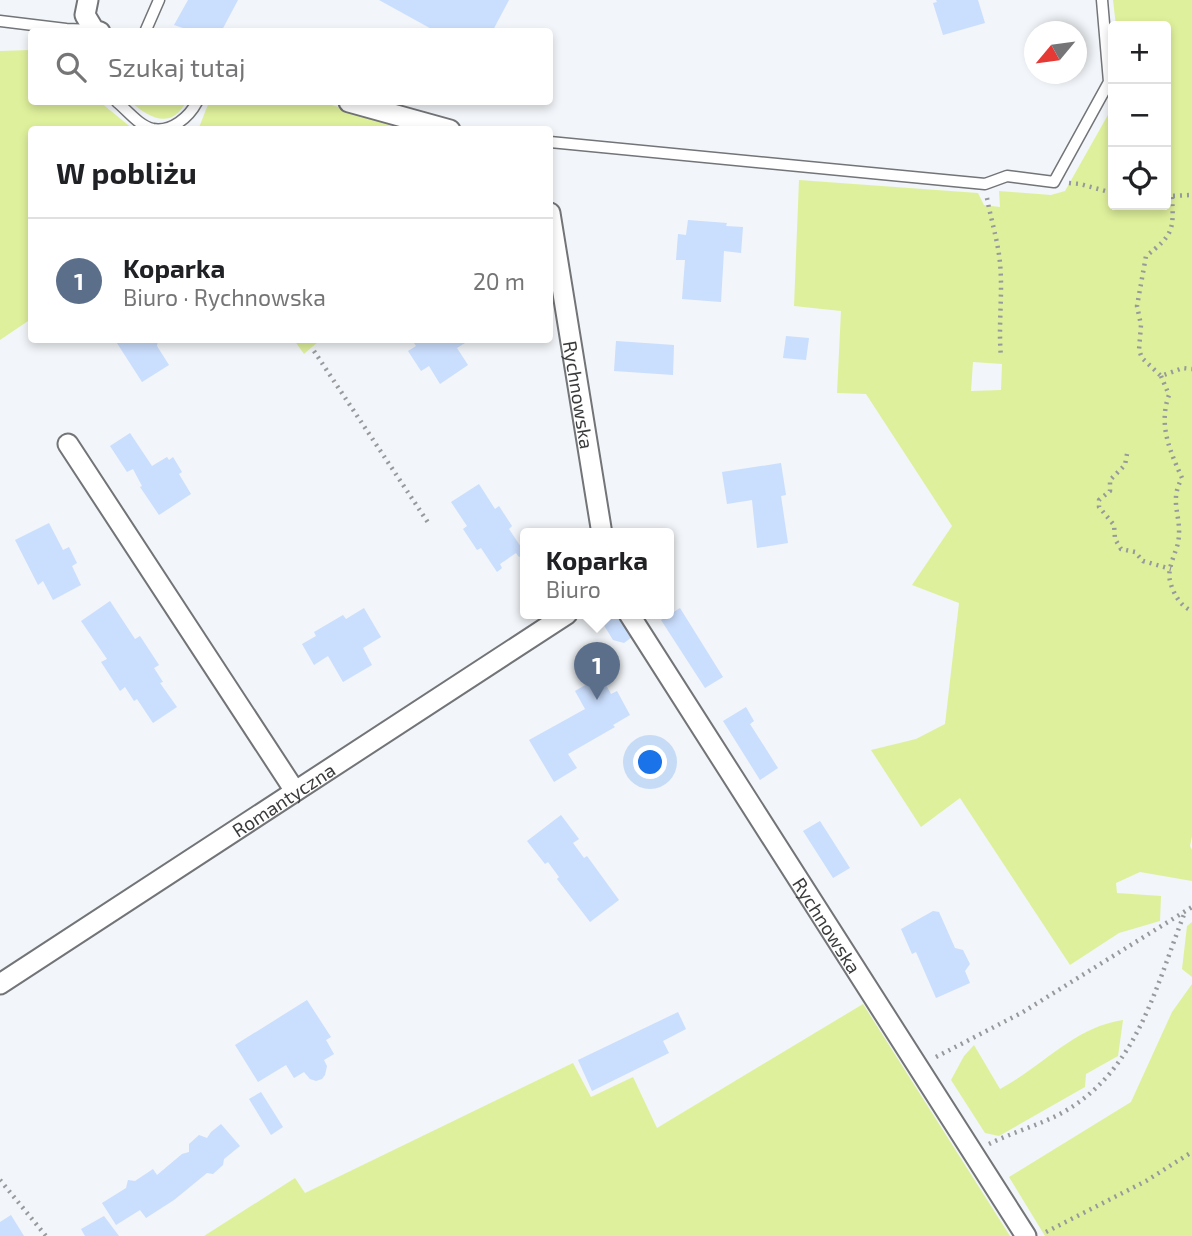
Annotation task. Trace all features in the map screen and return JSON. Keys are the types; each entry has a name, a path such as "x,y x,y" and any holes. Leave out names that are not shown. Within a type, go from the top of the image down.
{"street":[{"path":"88,0 85,15 95,28"},
{"path":"360,105 436,126"},
{"name":"Rychnowska","path":"553,232 601,528"},
{"path":"68,444 295,790"},
{"name":"Romantyczna","path":"0,984 559,619"},
{"name":"Rychnowska","path":"632,619 1026,1236"}],"lane":[{"path":"147,28 159,0"},
{"path":"553,142 985,184 1007,176 1054,183 1110,82 1102,0"},
{"path":"0,21 51,28"},
{"path":"121,105 148,126"},
{"path":"171,126 183,121 195,105"}],"path":[{"path":"1054,183 1080,184 1108,192"},
{"path":"985,184 998,242 1001,357"},
{"path":"1171,196 1192,195"},
{"path":"1171,210 1173,225 1163,243 1146,256 1136,306 1141,325 1139,350 1142,358 1161,376 1169,395 1165,407 1166,442 1182,478 1174,495 1178,532 1169,579 1184,608 1192,611"},
{"path":"314,351 429,524"},
{"path":"1161,376 1183,368 1192,369"},
{"path":"1127,454 1125,465 1110,480 1110,491 1099,500 1098,507 1114,525 1115,539 1121,549 1135,552 1143,561 1171,569"},
{"path":"918,1066 1023,1012 1192,907"},
{"path":"993,1142 1058,1114 1086,1096 1114,1070 1133,1042 1157,990 1185,912"},
{"path":"1038,1236 1146,1181 1192,1152"},
{"path":"0,1180 46,1236"}],"green space":[{"path":"1113,0 1192,0 1192,881 1140,872 1116,883 1117,893 1161,896 1160,921 1119,933 1070,965 960,798 921,827 871,750 916,739 945,724 959,603 912,585 952,526 866,394 837,393 841,311 794,306 799,180 978,193 984,205 1000,207 999,191 1051,195 1065,191 1108,115 1108,210 1171,210 1171,21 1115,21","holes":["973,362 1002,364 1001,390 971,391"]},
{"path":"28,50 28,105 104,105 129,126 28,126 28,321 0,340 0,51"},
{"path":"135,105 184,105 174,116 167,119 145,113"},
{"path":"208,105 332,105 406,126 200,126"},
{"path":"296,343 317,343 304,354"},
{"path":"1192,922 1192,977 1182,969 1187,926"},
{"path":"1192,984 1192,1236 1045,1236 1009,1177 1131,1102 1172,1012"},
{"path":"863,1004 1010,1236 204,1236 295,1178 305,1193 573,1063 591,1097 633,1077 657,1128"},
{"path":"1123,1020 1118,1056 1086,1074 1085,1087 999,1136 985,1133 951,1080 964,1056 974,1045 1000,1089 1074,1039 1105,1024"}],"building":[{"path":"188,0 238,0 223,28 183,28 174,25"},
{"path":"379,0 509,0 494,28 430,28"},
{"path":"936,0 978,0 985,23 943,35 933,3 937,2"},
{"path":"688,220 743,227 741,253 724,251 721,302 682,299 685,260 676,260 678,234 686,235"},
{"path":"786,336 809,338 806,360 783,358"},
{"path":"616,341 674,345 673,375 614,371"},
{"path":"117,343 158,343 169,365 142,382"},
{"path":"414,343 465,343 457,348 468,365 440,384 429,366 421,371 408,351 416,346"},
{"path":"130,433 152,466 167,457 169,460 173,457 191,494 159,515 140,487 142,486 133,469 127,472 110,446"},
{"path":"781,463 786,495 781,496 788,543 757,548 752,500 727,504 722,472"},
{"path":"479,484 495,509 499,506 512,526 509,529 520,546 520,556 516,553 500,564 502,568 497,572 481,548 477,550 463,529 467,526 451,502"},
{"path":"49,523 63,550 69,547 77,563 72,566 81,585 53,600 43,581 38,585 15,540"},
{"path":"110,601 135,639 140,636 159,665 154,668 163,682 160,683 177,707 153,723 137,699 134,701 125,687 120,691 101,662 107,659 81,621"},
{"path":"364,608 381,637 363,648 372,665 343,682 328,656 314,665 302,644 316,636 314,632 343,615 346,619"},
{"path":"680,608 723,677 705,688 661,620 674,619 674,612"},
{"path":"600,619 621,619 632,637 624,643 613,640"},
{"path":"601,676 611,694 617,691 630,715 613,725 615,727 568,754 577,768 554,782 529,740 585,709 575,691"},
{"path":"746,707 754,721 750,724 778,768 760,780 723,721"},
{"path":"561,815 579,839 573,843 584,858 587,856 619,900 590,922 557,879 559,877 548,862 545,864 527,841"},
{"path":"820,821 850,868 833,878 803,831"},
{"path":"933,911 939,912 955,948 963,950 970,964 965,971 970,983 936,998 916,952 912,954 901,929"},
{"path":"307,1000 331,1037 326,1040 334,1054 324,1060 327,1066 325,1075 316,1081 304,1072 294,1078 286,1065 258,1082 235,1045"},
{"path":"678,1012 686,1029 663,1041 669,1053 592,1091 578,1060"},
{"path":"261,1092 283,1127 271,1135 249,1099"},
{"path":"221,1124 240,1146 224,1159 223,1165 213,1174 207,1173 174,1200 146,1218 140,1210 116,1225 102,1203 126,1188 128,1180 135,1181 153,1169 157,1175 182,1154 189,1152 189,1144 199,1135 207,1138"},
{"path":"11,1215 24,1236 0,1236 0,1222"},
{"path":"104,1216 119,1236 85,1236 81,1229"}],"place":[{"name":"Koparka","path":"597,700"}]}
